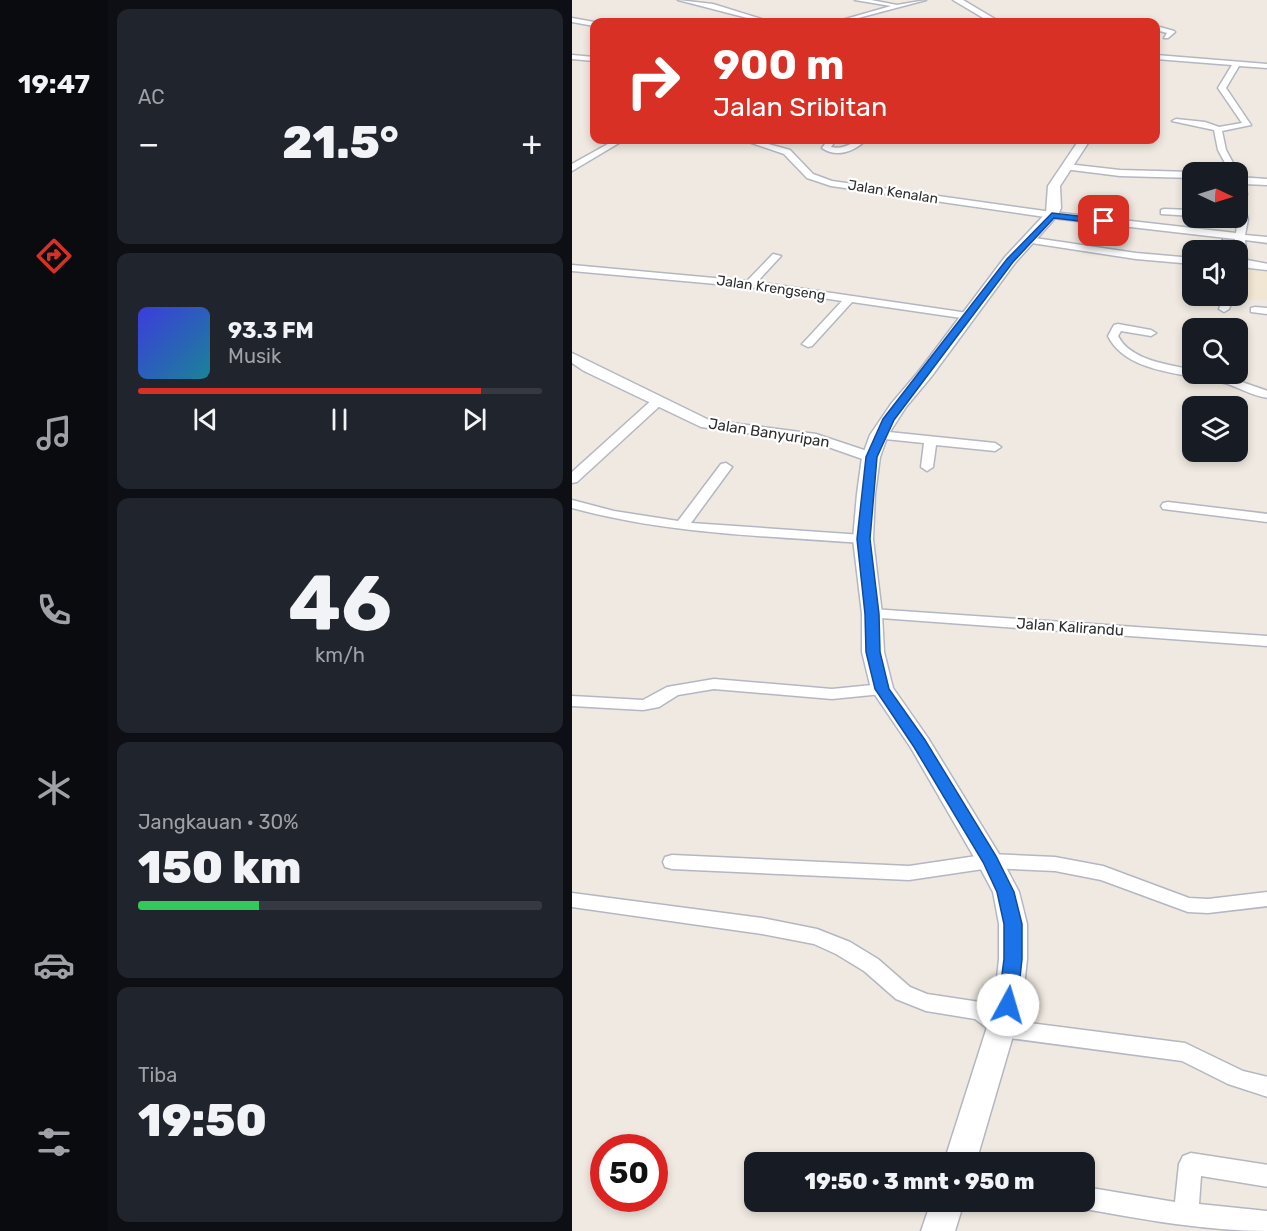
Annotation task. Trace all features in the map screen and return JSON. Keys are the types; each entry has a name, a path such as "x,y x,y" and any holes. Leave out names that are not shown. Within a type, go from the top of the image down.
{"main road":[{"path":"957,0 989,18"},
{"path":"963,1152 1008,1005 1013,959 1013,924 1006,892 990,861 920,744 882,689 873,652 872,614 863,539 872,457 879,435 899,404 1028,240 1052,216 1056,207 1052,193 1054,186 1081,144"},
{"path":"938,1231 944,1212"}],"street":[{"path":"681,0 758,18"},
{"path":"858,0 904,7"},
{"path":"856,18 904,7 923,0"},
{"path":"572,20 590,23"},
{"path":"1160,29 1172,32 1160,38"},
{"path":"581,58 590,55"},
{"path":"572,57 590,59"},
{"path":"1160,57 1268,66"},
{"path":"1176,121 1195,118 1218,129 1247,125 1222,88 1236,65"},
{"path":"1218,129 1222,150 1228,162"},
{"path":"572,168 613,144"},
{"name":"Jalan Kenalan","path":"760,144 787,152 810,176 820,181 1052,216 1268,240"},
{"path":"829,144 826,148 841,151 856,144"},
{"path":"1067,167 1130,173 1182,175"},
{"path":"1248,179 1268,182"},
{"path":"1182,208 1167,209 1182,211"},
{"path":"1240,228 1240,237"},
{"path":"1028,240 1136,256 1182,257"},
{"path":"1164,252 1182,256"},
{"path":"750,284 776,256"},
{"path":"1248,264 1268,267"},
{"name":"Jalan Krengseng","path":"572,268 750,284 968,316"},
{"path":"808,344 850,299"},
{"path":"1255,310 1268,311"},
{"path":"1151,333 1118,327 1113,336 1120,349 1134,357 1182,370"},
{"name":"Jalan Banyuripan","path":"572,357 706,424 816,438 872,457"},
{"path":"1239,384 1256,393 1268,394"},
{"path":"572,479 658,401"},
{"path":"879,435 995,447"},
{"path":"927,467 931,439"},
{"path":"681,526 726,467"},
{"path":"572,504 613,515 681,526 863,539"},
{"path":"1168,506 1268,518"},
{"name":"Jalan Kalirandu","path":"872,614 1268,641"},
{"path":"572,700 643,705 658,701 673,691 714,684 832,694 882,689"},
{"path":"672,862 909,873 990,861 1076,866 1103,873 1188,905 1208,906 1268,899"},
{"path":"572,900 762,926 817,937 843,948 871,965 904,993 926,1002 980,1011 1001,1028 1185,1052 1208,1061 1236,1079 1268,1087"},
{"path":"1186,1215 1191,1164 1268,1176"},
{"path":"1095,1200 1186,1215 1268,1223"}],"shaded area":[{"path":"1248,270 1267,272 1267,300 1248,299"}],"route":[{"path":"1008,1005 1013,959 1013,924 1006,892 920,744 882,689 873,652 872,614 863,539 866,494 872,457 879,435 888,419 1010,260 1052,216 1104,221"}]}
